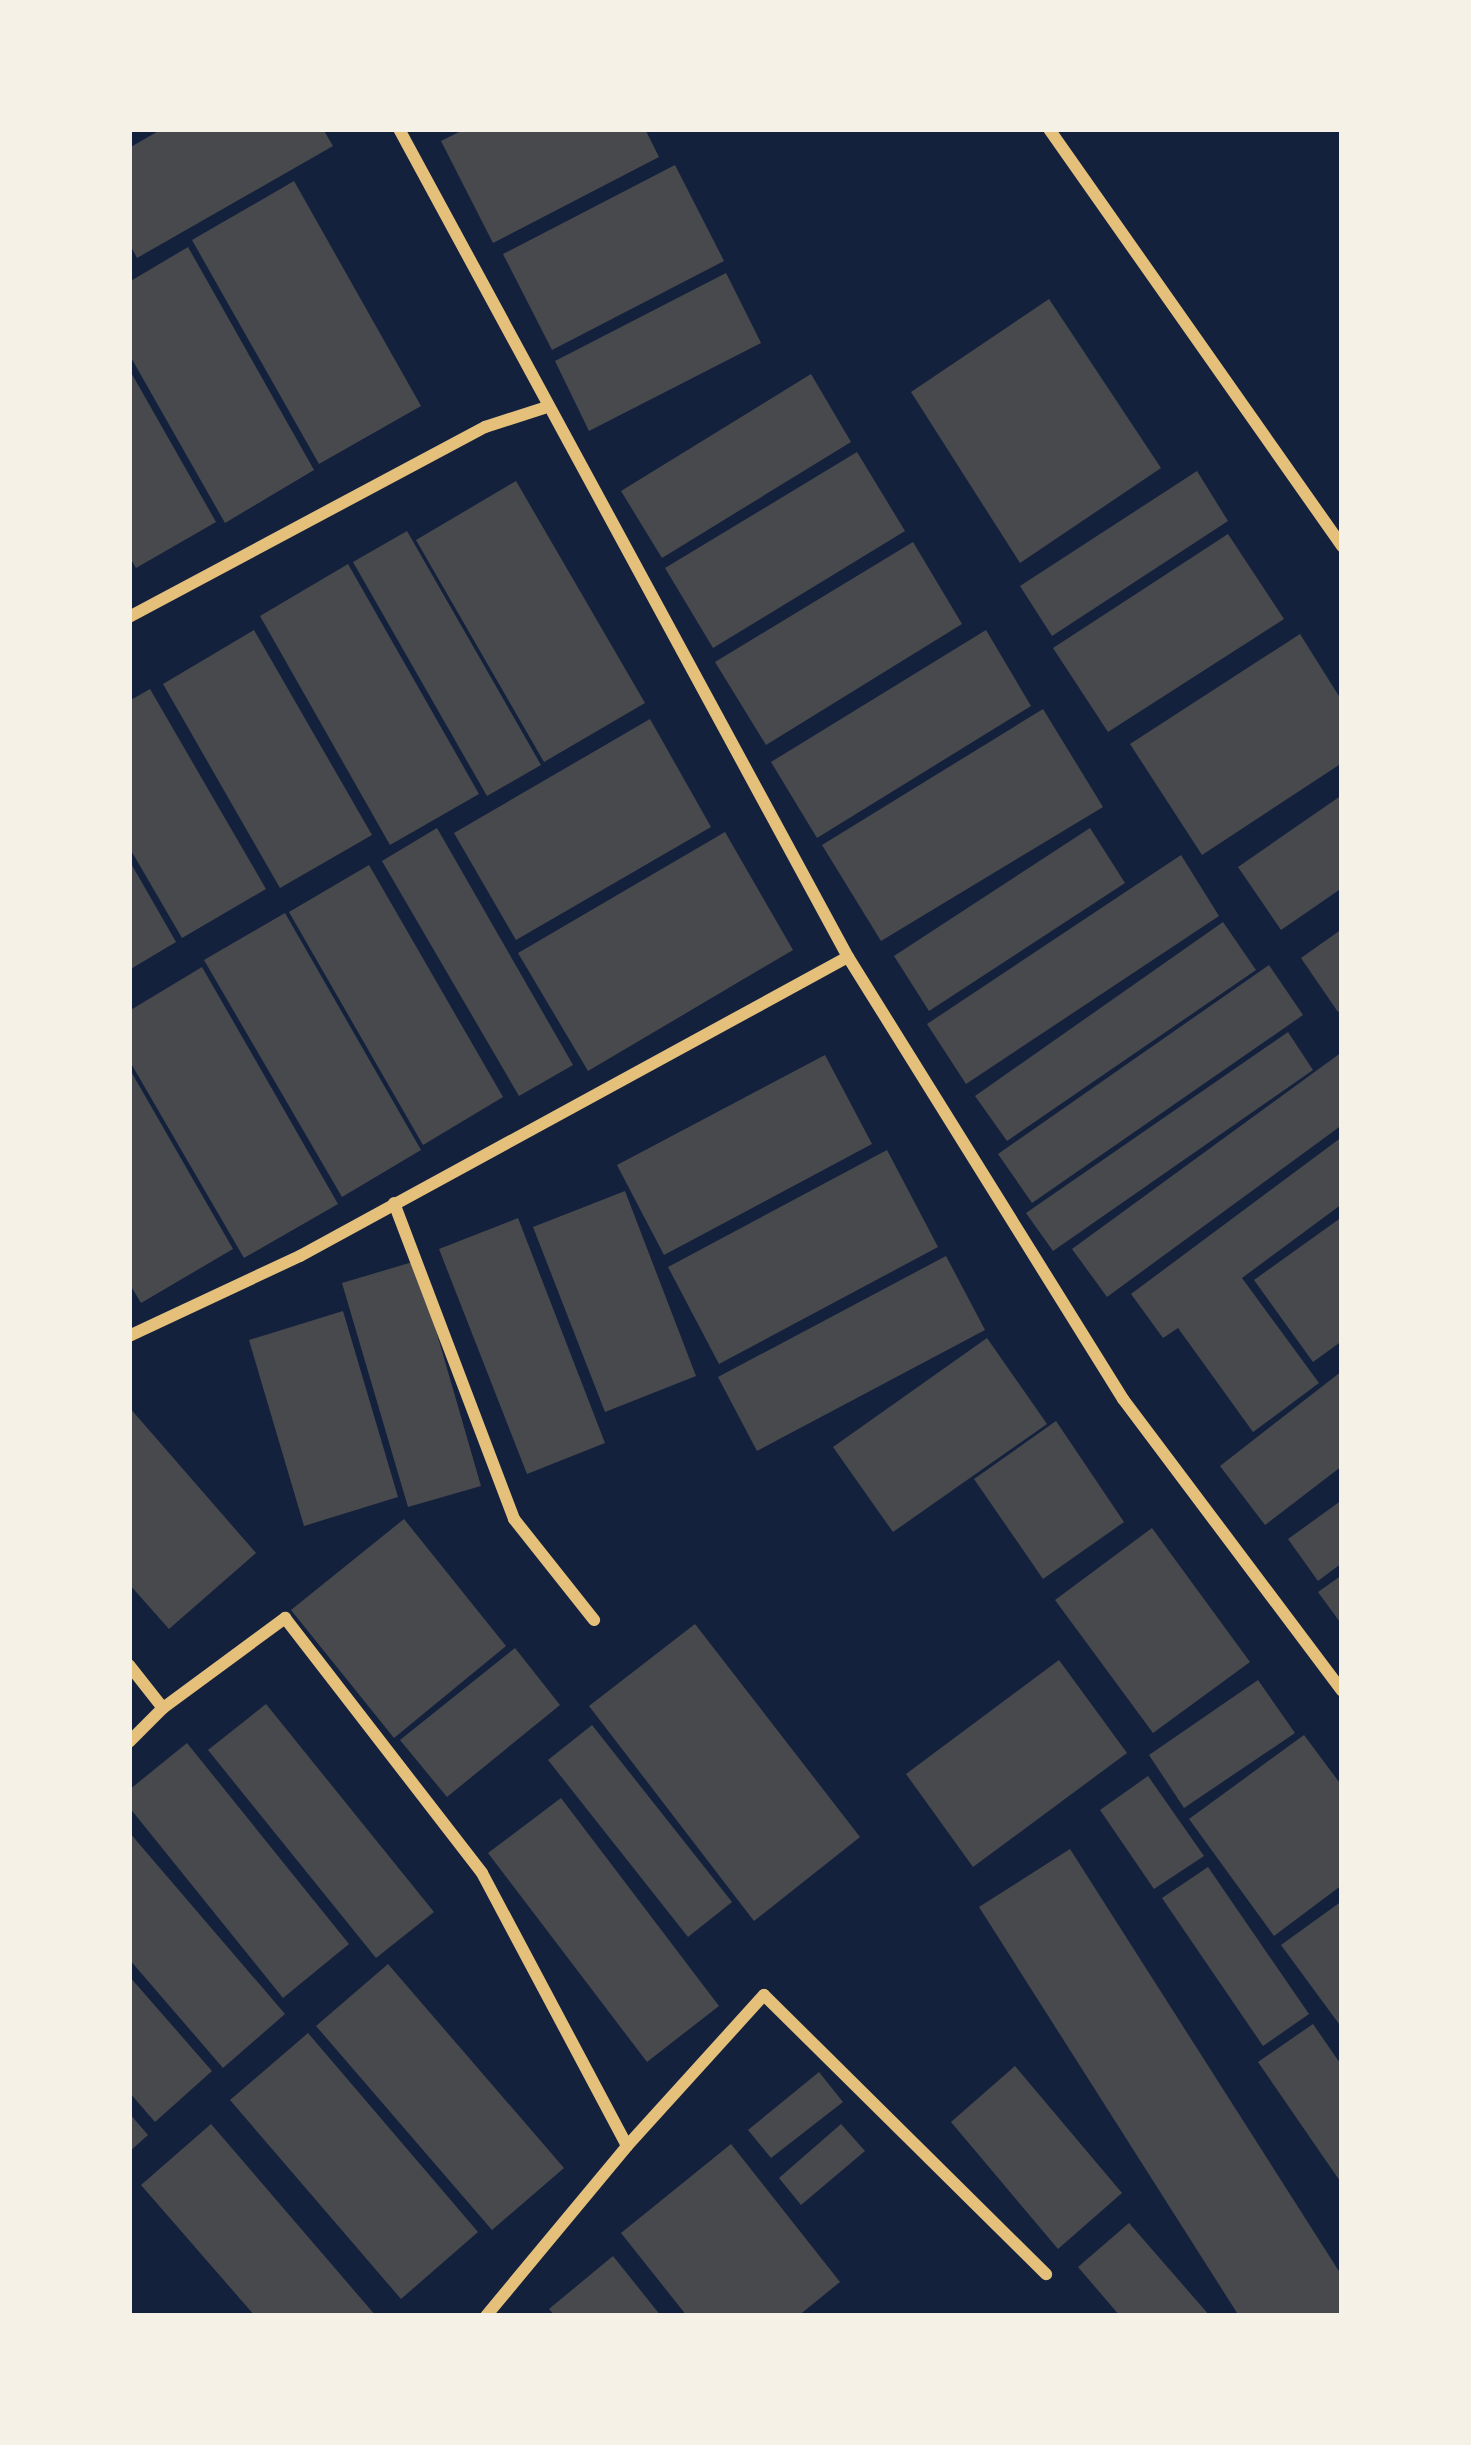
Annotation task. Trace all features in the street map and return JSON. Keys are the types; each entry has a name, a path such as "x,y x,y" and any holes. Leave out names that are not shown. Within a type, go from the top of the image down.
{"street":[{"path":"399,129 544,409 848,957 1123,1399 1342,1691"},
{"path":"1049,129 1342,546"},
{"path":"129,617 485,427 544,409"},
{"path":"129,1336 394,1202 848,957"},
{"path":"394,1202 514,1519 594,1620"},
{"path":"129,1742 163,1708 285,1618 482,1873 627,2146"},
{"path":"129,1665 163,1708"},
{"path":"486,2316 627,2146 764,1995 1046,2274"}],"building":[{"path":"162,129 323,129 333,146 137,258 129,243 129,148"},
{"path":"465,129 645,129 659,157 493,243 441,141"},
{"path":"675,165 724,261 552,350 503,254"},
{"path":"294,181 421,406 319,464 192,240"},
{"path":"188,247 314,470 225,523 129,354 129,282"},
{"path":"726,273 761,343 589,431 555,361"},
{"path":"1049,299 1161,468 1020,563 911,392"},
{"path":"129,369 216,522 136,568 129,556"},
{"path":"811,374 851,442 662,558 621,491"},
{"path":"857,452 905,531 713,648 665,568"},
{"path":"1197,471 1228,521 1052,636 1020,586"},
{"path":"516,481 645,703 544,762 416,540"},
{"path":"407,531 541,765 487,796 353,562"},
{"path":"1228,534 1284,619 1108,732 1053,648"},
{"path":"913,542 962,624 766,745 715,662"},
{"path":"348,564 479,794 390,845 260,616"},
{"path":"254,630 372,835 280,888 163,684"},
{"path":"986,630 1031,706 817,838 771,762"},
{"path":"1300,634 1342,701 1342,763 1202,855 1130,744"},
{"path":"150,689 266,889 182,938 129,847 129,701"},
{"path":"1043,709 1103,807 881,941 822,845"},
{"path":"650,719 711,827 516,940 454,833"},
{"path":"1342,795 1342,888 1281,930 1238,867"},
{"path":"437,828 573,1065 519,1096 382,861"},
{"path":"1090,828 1125,883 929,1011 894,956"},
{"path":"725,832 793,950 588,1071 518,953"},
{"path":"1181,855 1219,916 966,1084 927,1024"},
{"path":"129,860 176,942 129,970"},
{"path":"369,865 503,1097 423,1145 289,912"},
{"path":"285,913 421,1150 342,1197 204,960"},
{"path":"1223,922 1256,970 1007,1141 975,1096"},
{"path":"1342,929 1342,1009 1338,1012 1301,958"},
{"path":"1269,965 1303,1015 1032,1203 998,1154"},
{"path":"202,967 338,1204 244,1258 129,1060 129,1011"},
{"path":"1288,1032 1313,1070 1053,1251 1026,1213"},
{"path":"1342,1052 1342,1125 1107,1297 1072,1249"},
{"path":"825,1055 872,1144 664,1255 617,1165"},
{"path":"129,1068 233,1249 141,1303 129,1283"},
{"path":"1342,1137 1342,1204 1242,1278 1319,1383 1253,1432 1178,1328 1163,1338 1131,1294"},
{"path":"887,1150 938,1247 719,1364 668,1267"},
{"path":"625,1191 696,1376 605,1412 533,1227"},
{"path":"1342,1217 1342,1341 1313,1362 1254,1280"},
{"path":"518,1218 605,1443 527,1474 439,1249"},
{"path":"946,1256 985,1330 757,1451 718,1377"},
{"path":"416,1261 481,1486 408,1507 342,1283"},
{"path":"343,1311 398,1497 304,1526 249,1340"},
{"path":"987,1338 1047,1424 893,1532 833,1447"},
{"path":"1342,1371 1342,1466 1265,1525 1220,1466"},
{"path":"129,1407 256,1553 169,1629 129,1584"},
{"path":"1056,1421 1124,1522 1043,1579 974,1479"},
{"path":"1342,1500 1342,1563 1318,1581 1288,1539"},
{"path":"404,1519 506,1646 394,1738 291,1610"},
{"path":"1152,1528 1250,1662 1153,1733 1055,1600"},
{"path":"1342,1575 1342,1625 1318,1592"},
{"path":"695,1624 860,1837 754,1921 589,1706"},
{"path":"515,1648 560,1705 447,1797 400,1740"},
{"path":"1059,1660 1127,1753 973,1867 906,1774"},
{"path":"1258,1680 1295,1733 1184,1808 1149,1755"},
{"path":"266,1704 434,1912 376,1958 208,1750"},
{"path":"592,1725 732,1902 688,1937 548,1760"},
{"path":"1304,1735 1342,1786 1342,1885 1274,1936 1189,1819"},
{"path":"187,1743 349,1944 283,1998 129,1807 129,1790"},
{"path":"1148,1776 1204,1856 1154,1889 1100,1810"},
{"path":"561,1798 719,2006 647,2062 488,1853"},
{"path":"129,1832 285,2014 223,2068 129,1959"},
{"path":"1070,1849 1342,2276 1342,2316 1239,2316 979,1907"},
{"path":"1208,1867 1309,2014 1263,2046 1162,1898"},
{"path":"1342,1901 1342,2028 1281,1945"},
{"path":"388,1964 564,2168 492,2230 316,2026"},
{"path":"129,1976 212,2071 155,2122 129,2092"},
{"path":"1313,2024 1342,2066 1342,2184 1258,2062"},
{"path":"308,2033 478,2232 401,2299 230,2100"},
{"path":"1015,2066 1122,2193 1058,2249 951,2122"},
{"path":"819,2072 843,2102 771,2158 748,2130"},
{"path":"129,2113 148,2135 129,2152"},
{"path":"211,2124 376,2316 255,2316 141,2185"},
{"path":"841,2124 865,2151 801,2205 779,2178"},
{"path":"731,2144 840,2282 798,2316 687,2316 621,2233"},
{"path":"1129,2223 1210,2316 1120,2316 1078,2267"},
{"path":"613,2256 661,2316 555,2316 549,2309"}]}
